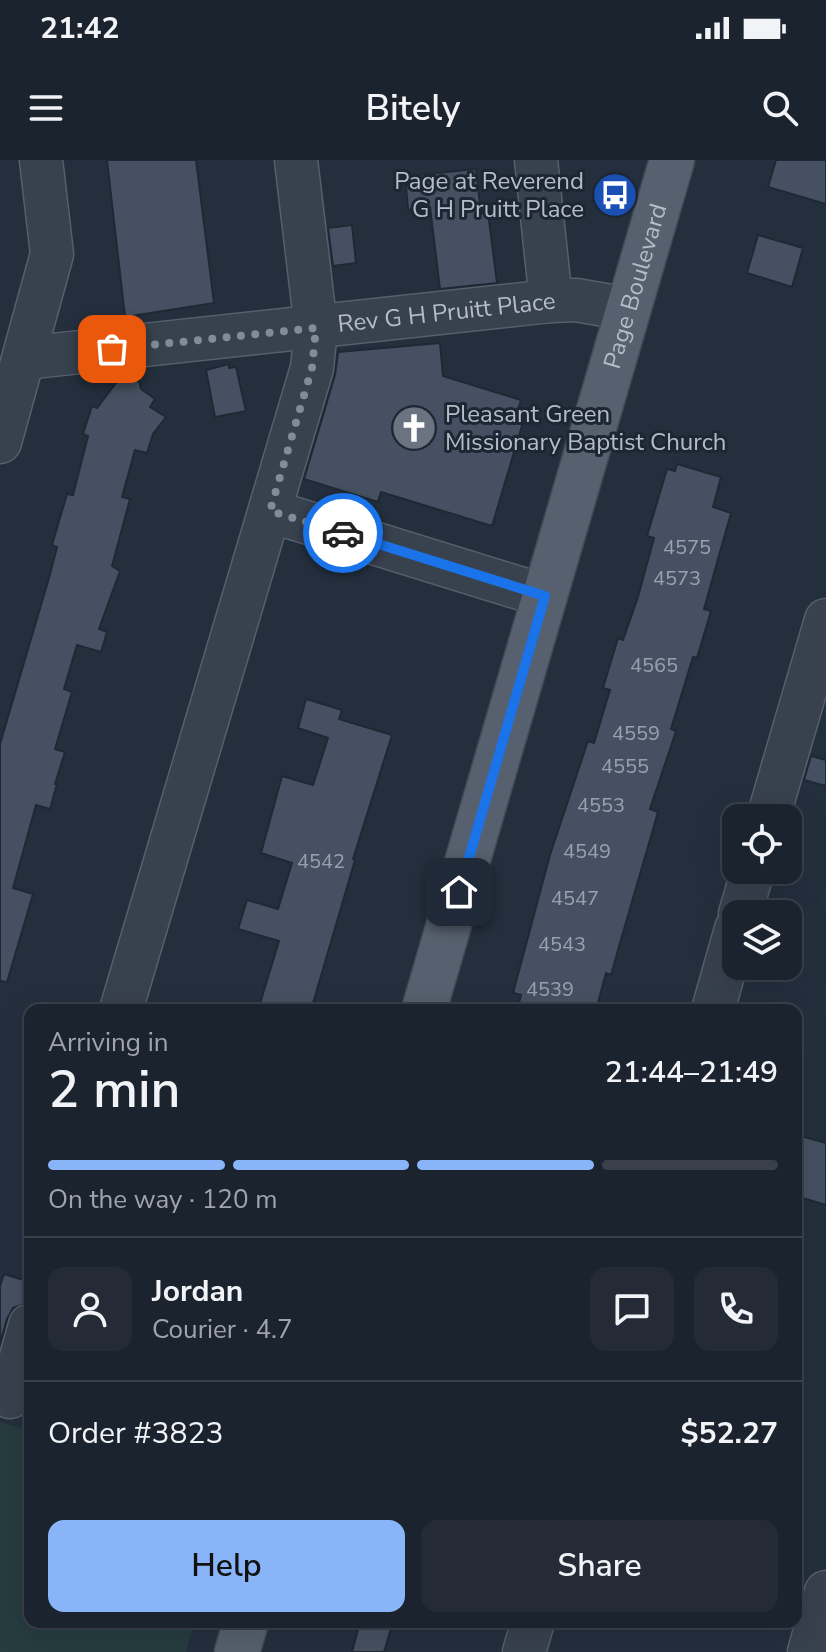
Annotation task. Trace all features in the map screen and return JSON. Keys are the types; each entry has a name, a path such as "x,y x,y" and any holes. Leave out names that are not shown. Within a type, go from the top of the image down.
{"main road":[{"name":"Page Boulevard","path":"426,1004 672,160"},
{"path":"237,1652 244,1628"}],"street":[{"path":"0,442 52,254 41,160"},
{"path":"123,1004 312,368 316,328 296,160"},
{"path":"536,160 551,301"},
{"name":"Rev G H Pruitt Place","path":"25,358 551,301 576,300 628,309"},
{"path":"270,511 545,596"},
{"path":"772,804 826,620"},
{"path":"715,1004 722,978"},
{"path":"13,1398 24,1351"},
{"path":"524,1652 531,1628"}],"green space":[{"path":"0,1422 24,1429 24,1628 192,1628 186,1652 0,1652"}],"building":[{"path":"107,160 196,160 214,303 125,317"},
{"path":"776,160 826,160 826,204 768,187"},
{"path":"476,169 481,213 488,212 497,283 440,289 430,207 408,210 406,185 419,184 418,175"},
{"path":"352,225 356,263 333,266 328,228"},
{"path":"758,235 803,248 792,287 747,273"},
{"name":"Pleasant Green Missionary Baptist Church","path":"440,343 443,376 521,400 516,417 524,419 492,526 381,492 378,502 304,479 335,375 338,352"},
{"path":"229,364 229,368 236,367 246,411 215,417 206,370"},
{"path":"125,371 155,399 150,407 166,417 153,434 147,453 135,450 122,497 130,499 112,566 120,571 99,629 107,632 101,652 77,645 64,689 72,692 55,749 65,752 50,809 36,805 13,888 33,894 7,982 0,981 0,744 49,578 57,547 52,545 67,494 73,495 88,436 83,434 92,406 97,408"},
{"path":"677,464 721,477 713,507 731,513 704,609 711,611 671,729 676,731 650,809 658,812 611,975 606,973 598,1004 519,1004 521,995 513,993 550,855 588,741 594,743 610,690 603,688 618,638 623,640 638,597 654,538 647,536 667,469 675,471"},
{"path":"306,699 342,710 339,719 392,735 313,1004 260,1004 279,941 238,929 247,900 278,909 292,863 261,853 282,776 313,785 328,738 298,728"},
{"path":"811,756 826,760 826,786 804,780"},
{"path":"802,1136 826,1143 826,1205 802,1198"},
{"path":"4,1274 24,1280 24,1304 13,1308 0,1343 0,1286"},
{"path":"358,1628 391,1628 384,1652 352,1652"}],"way so far":[{"path":"112,349 316,328 312,368 270,511 343,533"}],"place":[{"name":"Page at Reverend G H Pruitt Place","path":"615,195"},
{"name":"Pleasant Green Missionary Baptist Church","path":"414,428"}],"route":[{"path":"343,533 545,596 459,892"}]}
